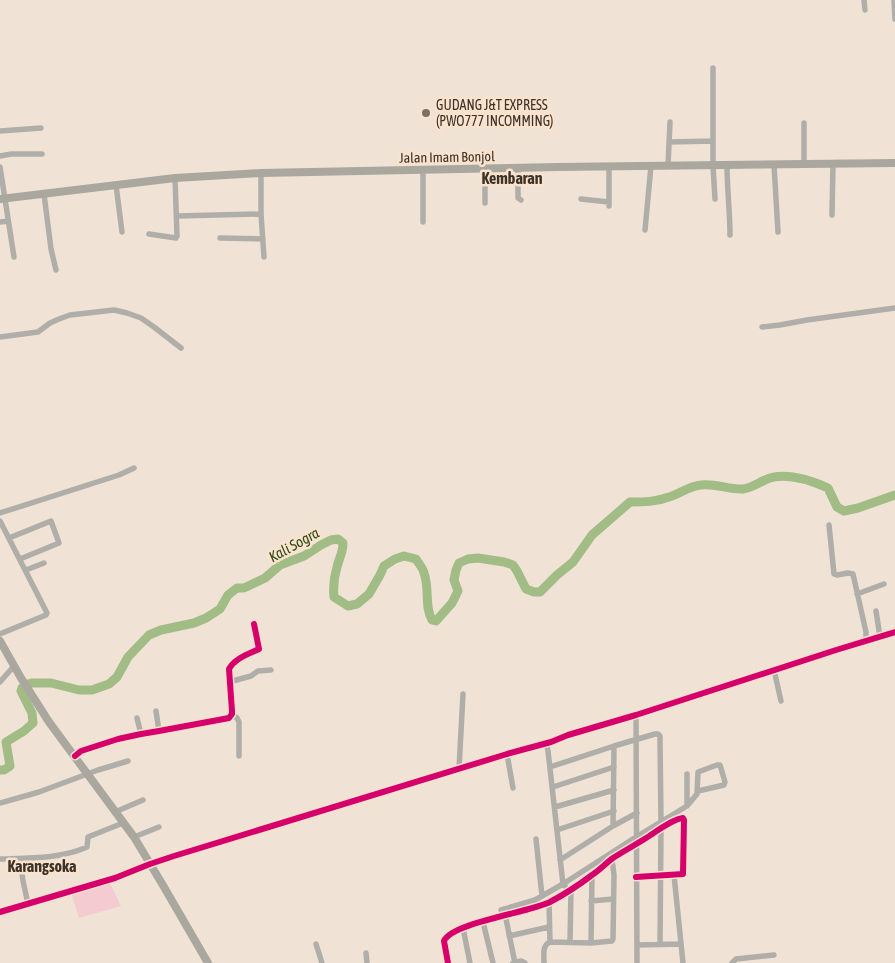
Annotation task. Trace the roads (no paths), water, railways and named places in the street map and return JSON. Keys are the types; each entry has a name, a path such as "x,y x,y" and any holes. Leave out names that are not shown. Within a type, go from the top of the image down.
{"main road":[{"name":"Jalan Imam Bonjol","path":"2,199 175,178 261,173 895,163"},
{"path":"0,641 49,722 134,837 208,963"}],"street":[{"path":"864,0 865,10"},
{"path":"894,0 895,19"},
{"path":"713,68 715,199"},
{"path":"668,166 670,122"},
{"path":"804,123 804,165"},
{"path":"0,131 41,128"},
{"path":"669,142 713,141"},
{"path":"0,156 42,154"},
{"path":"832,215 833,164"},
{"path":"727,165 730,236"},
{"path":"774,165 778,232"},
{"path":"645,230 651,166"},
{"path":"0,167 2,199 14,257"},
{"path":"581,199 609,204 609,167"},
{"path":"518,168 518,198 521,200"},
{"path":"485,169 485,203"},
{"path":"422,222 423,170"},
{"path":"261,173 264,257"},
{"path":"150,234 177,237 175,178"},
{"path":"116,185 122,232"},
{"path":"44,194 51,249 56,270"},
{"path":"177,216 261,214"},
{"path":"0,222 8,221"},
{"path":"220,238 263,239"},
{"path":"762,327 895,308"},
{"path":"0,338 38,332 59,318 70,315 119,311 141,318 180,348"},
{"path":"0,513 119,475 134,468"},
{"path":"0,521 47,613 0,634"},
{"path":"9,538 51,521 59,543 20,559"},
{"path":"829,525 834,574 852,573 854,576 866,632 866,641"},
{"path":"26,570 44,563"},
{"path":"858,594 884,584"},
{"path":"876,611 880,637"},
{"path":"239,756 239,722 232,714 229,669 231,665 246,655 259,649 254,624"},
{"path":"0,912 636,715 895,632"},
{"path":"0,682 14,666"},
{"path":"229,682 251,676 258,671 271,670"},
{"path":"774,670 781,701"},
{"path":"459,769 462,694"},
{"path":"156,711 159,731"},
{"path":"75,756 81,751 118,739 227,718 232,714"},
{"path":"636,715 637,963"},
{"path":"137,718 142,734"},
{"path":"550,767 658,734 660,736 661,821"},
{"path":"546,742 563,884 569,890 570,942"},
{"path":"613,826 614,746"},
{"path":"507,754 513,788"},
{"path":"0,803 39,792 128,761"},
{"path":"448,963 444,938 448,934 536,900 563,884 687,806 697,794 699,771 717,765 720,766 725,782 724,785 698,791"},
{"path":"552,787 614,767"},
{"path":"687,774 687,806"},
{"path":"555,806 614,790"},
{"path":"116,812 143,800"},
{"path":"557,830 614,811"},
{"path":"560,860 637,813"},
{"path":"503,912 536,907 549,902 592,875 612,859 683,818 682,874 636,877"},
{"path":"0,859 52,856 86,848 88,846 88,837 123,823"},
{"path":"134,837 159,827"},
{"path":"660,944 661,829"},
{"path":"536,839 542,896"},
{"path":"20,859 28,904"},
{"path":"544,963 544,946 546,943 610,942 613,939 612,859"},
{"path":"591,943 592,875"},
{"path":"674,875 683,963"},
{"path":"591,901 613,899"},
{"path":"549,902 550,942"},
{"path":"503,912 514,963 522,961 525,963"},
{"path":"483,922 493,963"},
{"path":"509,936 549,927"},
{"path":"463,928 470,963"},
{"path":"316,944 322,963"},
{"path":"637,945 681,944"},
{"path":"366,953 368,963"},
{"path":"732,963 736,959 754,960 774,955"}],"waterway":[{"name":"Kali Sogra","path":"0,770 10,766 6,742 33,723 32,713 21,691 22,688 31,683 51,683 79,690 92,690 109,684 117,677 128,657 149,635 206,618 220,609 228,595 237,588 244,588 265,578 280,565 304,556 331,540 338,539 343,543 334,578 334,597 348,606 357,604 369,594 384,566 404,556 416,559 423,569 427,585 430,615 432,620 436,621 452,603 458,591 454,580 459,563 468,559 478,558 513,565 526,589 540,592 573,562 592,535 630,502 659,500 701,485 743,489 752,487 772,477 780,476 789,476 828,488 837,507 844,511 895,495"}],"place":[{"name":"GUDANG J&T EXPRESS (PWO777 INCOMMING)","path":"426,113"}],"district":[{"name":"Kembaran","path":"512,178"},
{"name":"Karangsoka","path":"42,866"}]}
